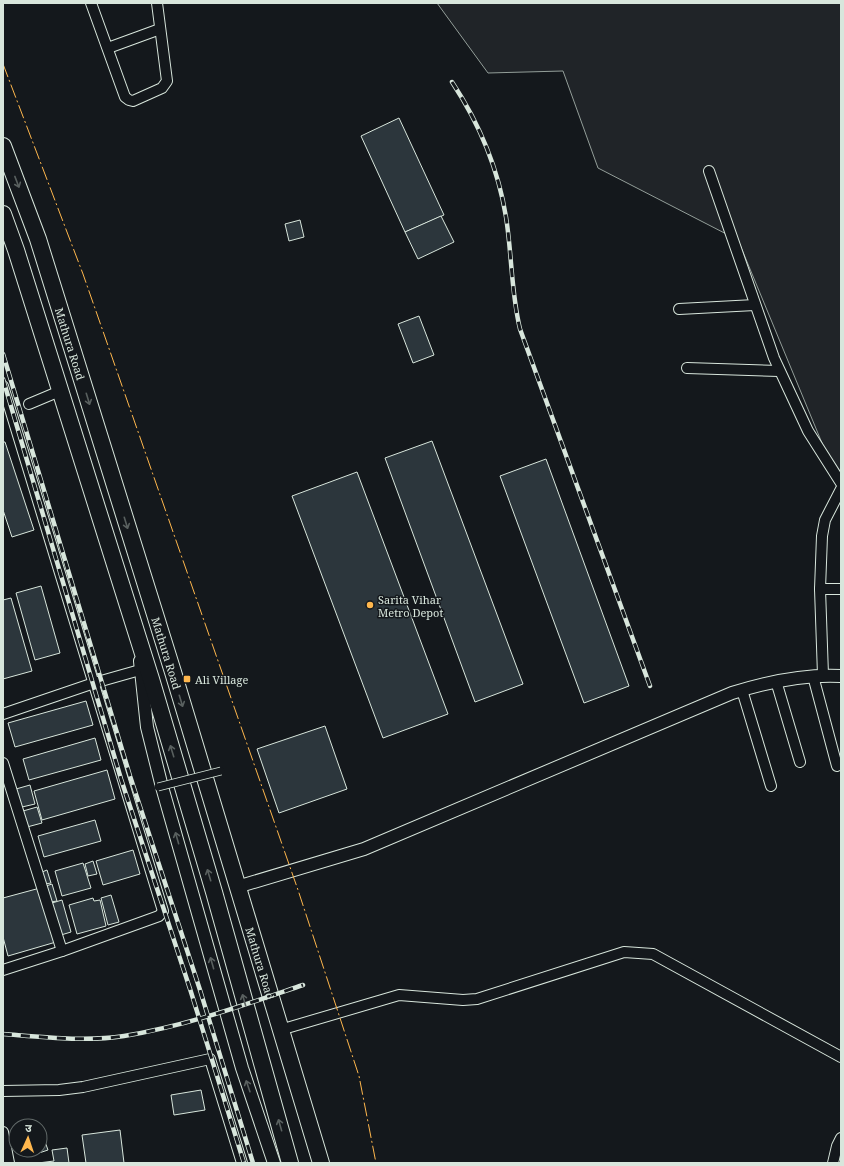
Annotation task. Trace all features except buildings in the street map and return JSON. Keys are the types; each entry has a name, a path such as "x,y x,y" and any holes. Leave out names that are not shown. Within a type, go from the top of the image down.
{"highway":[{"name":"Mathura Road","path":"3,146 38,239 237,886 320,1163"},
{"path":"3,214 16,250 138,639 144,669 214,892 290,1163"}],"street":[{"path":"91,3 125,97 133,101 162,88 167,81 157,3"},
{"path":"108,48 160,29"},
{"path":"709,170 779,371 808,431 841,483"},
{"path":"679,309 755,304"},
{"path":"687,368 779,371"},
{"path":"3,386 163,911 159,916 62,951 3,970"},
{"path":"29,404 60,391"},
{"path":"837,766 818,676 822,536 825,520 841,489"},
{"path":"820,589 841,589"},
{"path":"3,714 94,683 144,669 147,727 162,787 242,1068 274,1163"},
{"path":"237,886 364,849 607,745 742,690 776,681 818,676 841,676"},
{"path":"776,681 800,762"},
{"path":"742,690 771,786"},
{"path":"3,763 62,951"},
{"path":"158,787 221,771"},
{"path":"280,1030 399,995 463,1000 477,998 624,952 640,952 653,954 841,1057"},
{"path":"3,1091 59,1090 83,1087 210,1059 242,1163"},
{"path":"3,1132 9,1163"},
{"path":"833,1163 837,1146 841,1138"}],"shaded area":[{"path":"437,3 841,3 841,489 738,240 598,168 563,71 488,73"}],"railway":[{"path":"452,82 471,114 493,164 506,217 513,287 520,329 650,686"},
{"path":"3,354 130,776 200,990 253,1163"},
{"path":"3,379 121,779 191,992 244,1163"},
{"path":"3,1034 79,1039 124,1036 192,1021 303,985"}],"power":[{"path":"3,64 83,274 298,890 359,1076 376,1163"}],"place":[{"name":"Sarita Vihar Metro Depot","path":"370,605"},
{"name":"Ali Village","path":"187,679"}]}
